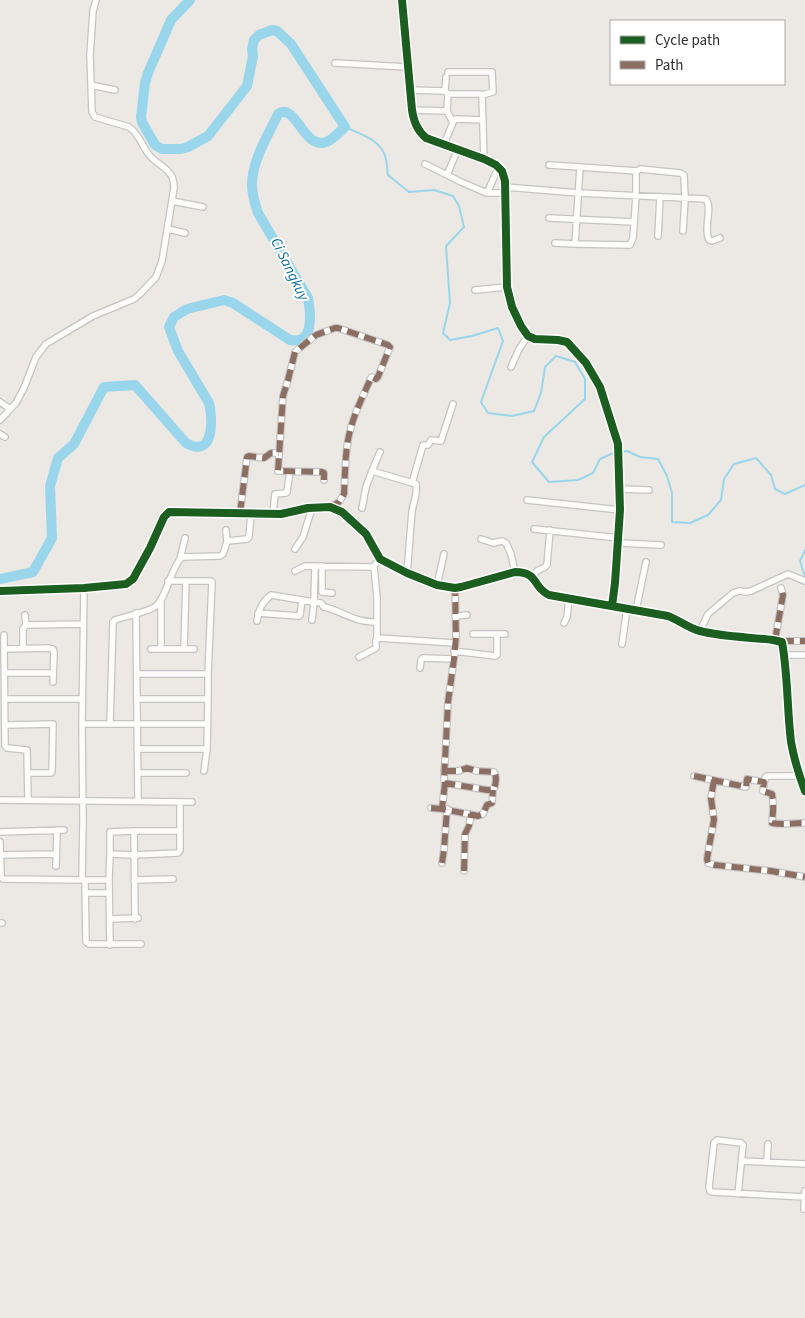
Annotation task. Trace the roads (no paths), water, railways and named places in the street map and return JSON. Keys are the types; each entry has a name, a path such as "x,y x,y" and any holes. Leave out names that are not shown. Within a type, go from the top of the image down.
{"street":[{"path":"0,420 16,403 22,393 36,357 46,344 93,316 134,299 156,277 162,261 172,201 174,184 172,177 168,170 152,158 134,130 93,115 91,110 92,26 96,0"},
{"path":"402,0 407,67 416,127 426,138 484,159 496,165 502,171 505,190 507,288 512,307 528,336 563,341 571,345 578,352 600,387 618,444 619,456 619,540 612,606"},
{"path":"335,64 407,67"},
{"path":"410,90 447,92 480,94 482,95 493,92 492,72 447,74 447,92 448,111 452,121 444,144"},
{"path":"91,85 115,90"},
{"path":"482,95 484,159"},
{"path":"412,110 448,111"},
{"path":"452,121 456,119 483,120"},
{"path":"447,175 458,149"},
{"path":"425,164 461,182 487,192 505,190 704,199 707,200 708,204 708,238 710,241 720,238"},
{"path":"549,165 637,171 640,169 682,174 684,178 685,199 683,231"},
{"path":"576,244 580,167"},
{"path":"555,243 628,246 633,238 637,171"},
{"path":"487,192 496,173"},
{"path":"658,236 660,197"},
{"path":"172,201 203,207"},
{"path":"549,218 634,222"},
{"path":"168,229 185,233"},
{"path":"476,290 507,288"},
{"path":"0,590 84,588 122,585 130,582 150,548 164,517 169,512 281,514 312,508 330,507 338,503 344,494 347,448 354,417 371,378 376,379 378,377 390,350 389,345 338,328 316,335 295,352 283,396 278,471 322,472 324,473 324,480"},
{"path":"512,367 519,348 528,336"},
{"path":"0,402 10,409"},
{"path":"412,483 423,445 428,445 431,440 441,441 453,404"},
{"path":"362,508 366,487 380,452"},
{"path":"240,513 248,456 264,458 271,453 279,453"},
{"path":"273,514 275,494 287,493 290,471"},
{"path":"372,471 416,484 407,573"},
{"path":"620,488 649,490"},
{"path":"527,500 620,510"},
{"path":"330,507 342,512 366,534 380,559 438,586 455,588 515,572 523,572 531,576 545,593 549,595 668,616 700,631 782,642 805,641"},
{"path":"295,549 304,537 312,508"},
{"path":"227,542 230,540 245,540 248,537 250,513"},
{"path":"534,528 661,546"},
{"path":"180,559 184,557 220,556 223,554 227,542 226,530"},
{"path":"531,576 537,570 547,565 550,530"},
{"path":"110,723 113,622 158,605 180,559 185,538"},
{"path":"481,539 493,543 502,541 506,543 511,554 515,572"},
{"path":"438,586 444,554"},
{"path":"359,657 376,648 377,598 374,567 380,559"},
{"path":"636,610 646,562"},
{"path":"295,571 305,566 374,567"},
{"path":"312,620 315,566"},
{"path":"322,566 322,592 332,593"},
{"path":"700,631 708,614 736,592 747,592 788,574 805,581"},
{"path":"168,581 212,582 207,749 204,771"},
{"path":"184,649 186,581"},
{"path":"84,588 82,724 83,880 86,943 110,945 141,944"},
{"path":"442,863 444,850 444,771 448,702 455,643 455,588"},
{"path":"775,640 783,595 781,588"},
{"path":"257,621 261,605 271,595 321,603 324,607 334,608 354,619 377,622"},
{"path":"161,599 161,649"},
{"path":"564,623 568,617 569,599"},
{"path":"258,613 299,616 302,600"},
{"path":"622,644 627,608"},
{"path":"136,613 138,801"},
{"path":"24,648 23,629 26,625 25,615"},
{"path":"455,616 467,615"},
{"path":"26,625 83,624"},
{"path":"4,634 6,748 27,750 28,800"},
{"path":"473,634 505,634"},
{"path":"454,651 497,655 497,634"},
{"path":"377,639 455,643"},
{"path":"782,642 792,743 805,791"},
{"path":"4,649 53,649 53,682"},
{"path":"151,649 194,649"},
{"path":"784,655 805,655"},
{"path":"420,668 423,658 454,660"},
{"path":"5,673 53,673"},
{"path":"137,674 208,674"},
{"path":"5,699 82,699"},
{"path":"137,699 208,699"},
{"path":"5,725 53,724 51,773 28,773"},
{"path":"82,724 207,724"},
{"path":"137,749 207,749"},
{"path":"430,808 482,816 486,804 492,804 496,774 494,772 477,771 468,768 458,771 444,771"},
{"path":"138,773 186,773"},
{"path":"694,776 746,787 747,779 764,782"},
{"path":"802,777 767,776 763,791 772,794 773,797 774,811 772,823 785,825 789,823 805,823"},
{"path":"714,780 711,798 714,820 708,863 805,877"},
{"path":"444,783 494,790"},
{"path":"0,800 192,802"},
{"path":"110,854 177,854 180,852 180,802"},
{"path":"464,871 465,834 469,826 471,814"},
{"path":"56,866 57,830"},
{"path":"0,832 64,830"},
{"path":"110,919 137,918 134,880 134,831"},
{"path":"110,945 110,832 180,831"},
{"path":"0,842 1,876 3,879 109,880"},
{"path":"0,855 56,854"},
{"path":"134,880 173,879"},
{"path":"85,894 109,893"},
{"path":"738,1194 743,1146 742,1143 720,1139 715,1141 709,1189 712,1192 738,1194 805,1197"},
{"path":"767,1162 768,1144"},
{"path":"742,1161 805,1164"},
{"path":"804,1209 805,1191"}],"waterway":[{"name":"Ci Sangkuy","path":"0,579 33,572 52,538 50,486 58,458 74,444 104,387 135,385 186,443 195,447 202,446 207,442 211,427 209,403 178,351 169,327 174,317 187,309 224,300 233,303 290,340 303,338 309,327 310,312 308,298 258,213 252,185 253,176 261,148 278,114 284,112 289,114 304,132 316,142 323,143 329,141 345,127 291,44 277,31 272,30 259,35 254,40 247,86 208,136 181,149 162,149 155,145 141,117 145,83 171,20 190,0"},
{"path":"345,127 371,139 380,146 387,162 388,175 409,192 434,190 453,196 459,206 464,227 446,246 450,303 443,333 450,340 498,328 503,341 481,402 488,413 512,416 534,411 541,393 545,367 556,356 575,362 585,379 585,399 544,437 532,462 549,482 578,480 593,473 600,459 615,452"},
{"path":"620,452 627,451 640,457 658,459 667,476 672,493 672,522 690,523 708,515 721,500 724,479 734,464 756,458 771,475 775,489 785,494 805,485"},
{"path":"805,550 800,561 805,577"}]}
